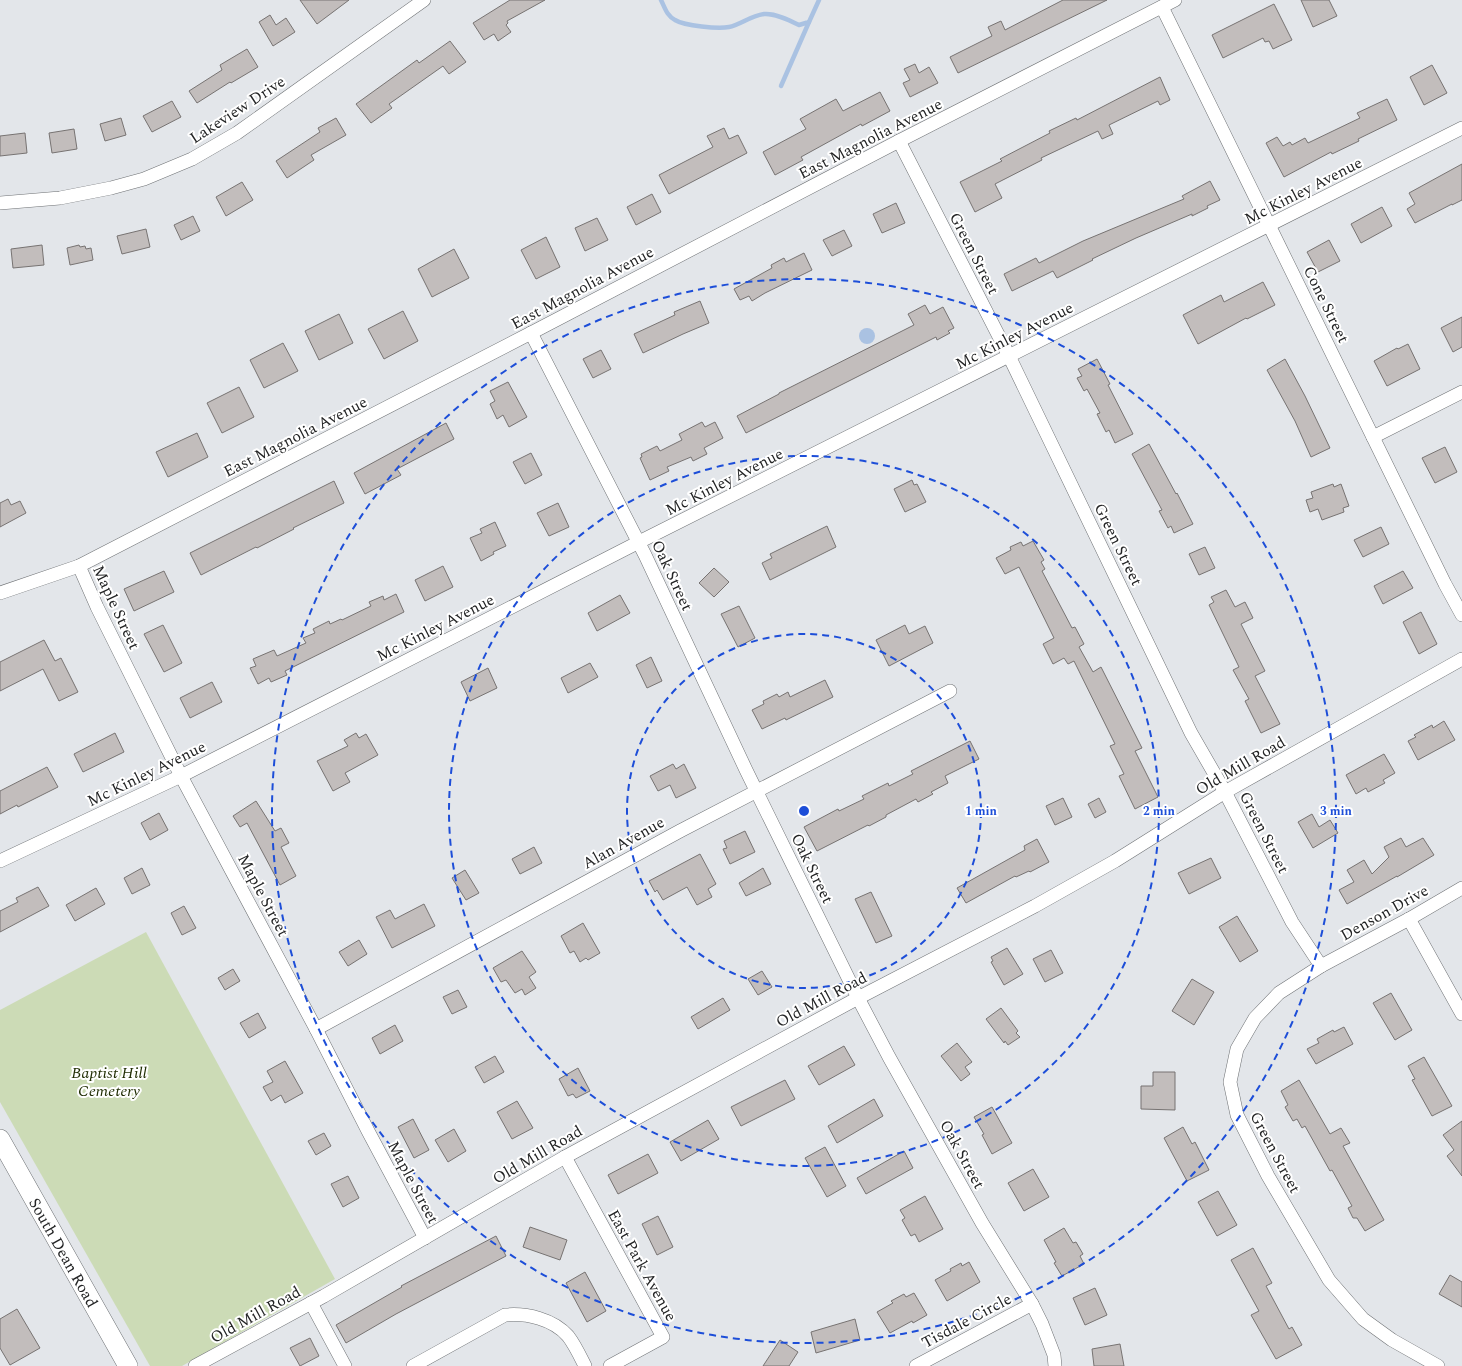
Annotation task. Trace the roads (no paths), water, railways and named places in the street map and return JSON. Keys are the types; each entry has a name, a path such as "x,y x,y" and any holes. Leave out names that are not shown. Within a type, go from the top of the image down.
{"street":[{"name":"Lakeview Drive","path":"0,203 60,198 111,188 144,179 192,159 237,133 424,0"},
{"name":"East Magnolia Avenue","path":"0,592 79,566 899,141 1175,0"},
{"name":"Cone Street","path":"1162,7 1445,584 1462,615"},
{"name":"Mc Kinley Avenue","path":"0,861 181,776 639,542 1462,128"},
{"name":"Green Street","path":"899,141 1009,356 1191,733 1225,792 1292,922 1321,966 1279,993 1255,1018 1237,1049 1230,1082 1237,1115 1268,1176 1329,1280 1363,1319 1392,1340 1438,1366"},
{"name":"Oak Street","path":"531,333 639,542 756,792 858,998 889,1057 982,1223 1032,1304 1042,1324 1051,1349 1055,1366"},
{"path":"1373,437 1462,392"},
{"name":"Maple Street","path":"79,566 97,607 181,776 316,1029 425,1238"},
{"name":"Old Mill Road","path":"195,1366 311,1303 564,1157 858,998 1035,906 1115,861 1225,792 1462,659"},
{"name":"Alan Avenue","path":"316,1029 680,831 950,691"},
{"name":"Denson Drive","path":"1321,966 1409,919 1462,888"},
{"path":"1409,919 1462,1014"},
{"name":"South Dean Road","path":"0,1139 128,1366"},
{"name":"East Park Avenue","path":"564,1157 663,1337 610,1366"},
{"path":"311,1303 345,1366"},
{"name":"Tisdale Circle","path":"916,1366 1032,1304"},
{"path":"414,1366 505,1315 518,1314 533,1316 555,1326 567,1335 585,1366"}],"water":[{"path":"867,328 873,330 875,336 873,342 867,344 861,342 859,336 861,330"}],"waterway":[{"path":"661,0 668,14 675,20 694,25 717,28 733,26 764,14 777,16 799,25 809,22 819,0"},
{"path":"781,86 809,22"}],"park label":[{"name":"Baptist Hill Cemetery","path":"109,1081"}]}
